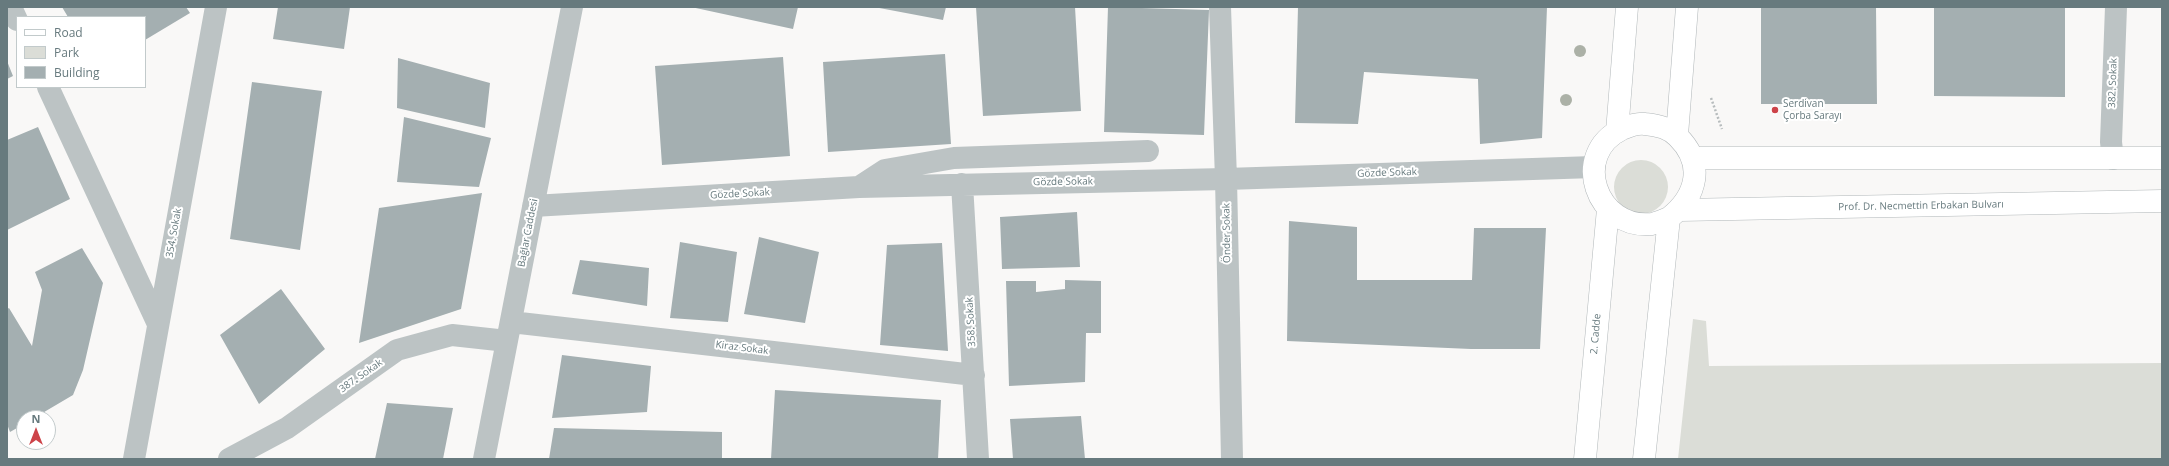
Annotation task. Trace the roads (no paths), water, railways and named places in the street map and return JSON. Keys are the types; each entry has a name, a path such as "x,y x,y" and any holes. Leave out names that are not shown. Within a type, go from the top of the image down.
{"main road":[{"path":"1617,132 1628,7"},
{"path":"1677,136 1687,7"},
{"path":"1641,124 1666,129 1677,136 1686,146 1692,158 1695,172 1694,186 1688,199 1675,214 1653,224 1637,224 1621,219 1608,209 1599,197 1594,182 1594,167 1598,152 1606,141 1617,132 1629,126 1641,124"},
{"path":"1692,158 2162,158"},
{"name":"Prof. Dr. Necmettin Erbakan Bulvarı","path":"1675,214 2162,201"},
{"name":"2. Cadde","path":"1585,459 1608,209"},
{"path":"1644,459 1675,214"}],"street":[{"path":"11,7 16,18"},
{"name":"354. Sokak","path":"134,459 216,7"},
{"name":"Bağlar Caddesi","path":"484,459 572,7"},
{"name":"Önder Sokak","path":"1220,7 1226,179 1232,459"},
{"name":"382. Sokak","path":"2113,159 2111,142 2116,7"},
{"path":"48,88 158,324"},
{"path":"859,187 885,170 954,158 1148,151"},
{"name":"Gözde Sokak","path":"533,206 859,187 1226,179 1594,167"},
{"name":"358. Sokak","path":"962,184 978,459"},
{"name":"Kiraz Sokak","path":"509,331 974,375"},
{"name":"387. Sokak","path":"229,459 287,428 398,350 452,335 509,331"}],"place":[{"name":"Serdivan Çorba Sarayı","path":"1775,110"}]}
